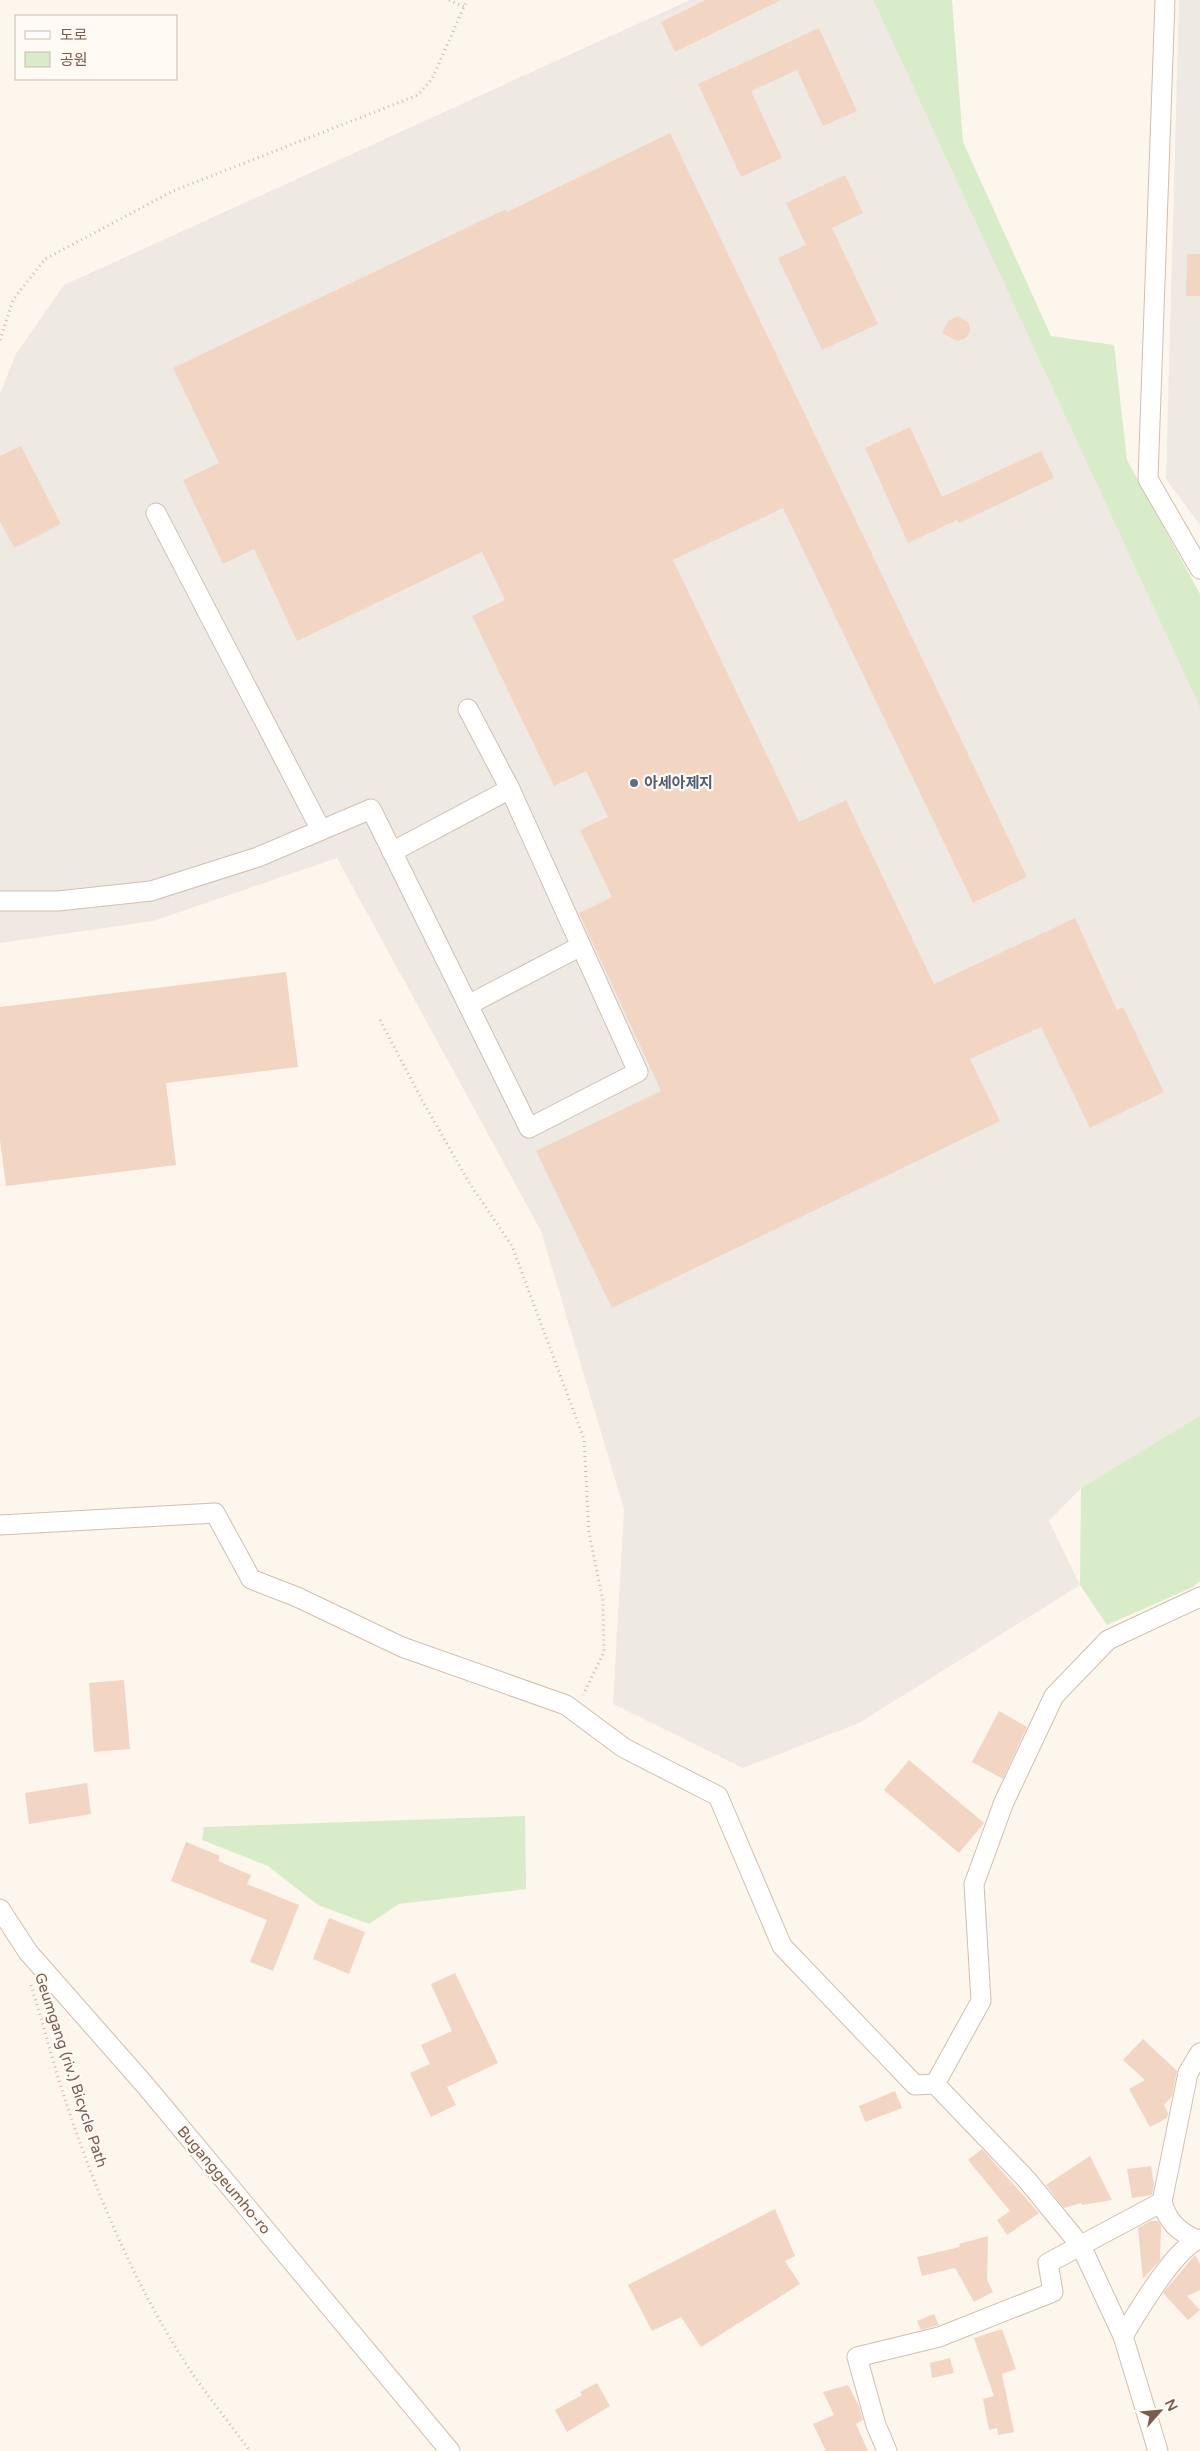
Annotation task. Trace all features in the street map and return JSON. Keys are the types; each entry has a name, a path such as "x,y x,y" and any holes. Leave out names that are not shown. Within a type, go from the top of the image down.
{"street":[{"path":"1165,0 1148,479 1200,569"},
{"path":"156,513 321,830"},
{"path":"0,900 58,902 151,891 258,857 371,809 529,1128 638,1072 510,789 468,709"},
{"path":"392,852 510,789"},
{"path":"468,1004 581,946"},
{"path":"0,1525 215,1514 251,1579 298,1597 402,1647 566,1705 624,1748 718,1796 782,1946 915,2085 935,2084 1027,2180 1081,2246 1124,2336 1158,2451"},
{"path":"935,2084 981,2001 974,1884 1004,1802 1054,1696 1108,1640 1200,1597"},
{"name":"Buganggeumho-ro","path":"0,1909 40,1967 145,2085 450,2451"},
{"path":"1124,2336 1137,2312 1180,2253 1198,2240 1176,2229 1166,2216 1162,2202 1188,2073 1200,2053"},
{"path":"887,2451 876,2425 857,2357 939,2337 1054,2292 1048,2263 1162,2202"}],"path":[{"path":"449,0 464,7"},
{"path":"0,340 13,300 45,259 173,191 418,95 432,79 467,0"},
{"path":"380,1020 422,1100 470,1184 512,1246 584,1439 589,1533 603,1601 604,1652 574,1711"},
{"name":"Geumgang (riv.) Bicycle Path","path":"31,1984 63,2091 94,2177 130,2261 183,2360 250,2451"}],"shaded area":[{"name":"아세아제지","path":"690,0 873,0 1200,708 1200,1417 1081,1488 1049,1521 1080,1585 859,1723 743,1768 613,1704 624,1509 541,1231 337,858 153,921 0,943 0,394 16,354 64,285"},
{"path":"1179,0 1200,0 1200,525 1166,479"}],"green space":[{"path":"873,0 952,0 963,142 1051,336 1114,345 1127,460 1200,594 1200,708"},
{"path":"1200,1416 1200,1581 1193,1587 1107,1625 1080,1585 1081,1488"},
{"path":"525,1816 526,1889 399,1904 369,1924 318,1905 268,1866 202,1840 204,1827"}],"building":[{"path":"706,0 781,0 675,52 661,22"},
{"path":"819,28 857,111 823,126 797,70 751,91 782,158 741,177 698,84"},
{"path":"670,133 1027,877 973,903 783,508 673,560 799,822 846,800 934,984 1075,918 1117,1010 1123,1007 1164,1092 1090,1128 1041,1027 970,1059 1000,1121 612,1308 536,1151 661,1091 579,913 612,897 580,830 608,817 586,771 554,786 472,616 505,600 482,552 297,641 254,549 223,564 183,480 219,463 173,368 506,209 507,212"},
{"path":"845,175 863,213 832,228 878,324 822,350 778,258 806,245 786,203"},
{"path":"1187,254 1200,254 1200,296 1186,296"},
{"path":"958,316 969,323 970,331 966,338 958,341 942,333 948,321"},
{"path":"910,427 942,497 1041,451 1054,478 959,523 957,520 908,543 865,448"},
{"path":"21,446 61,524 14,548 0,521 0,456"},
{"path":"286,972 298,1067 166,1083 176,1165 6,1186 0,1140 0,1007"},
{"path":"124,1680 130,1749 94,1752 89,1683"},
{"path":"999,1711 1027,1727 1003,1779 972,1762"},
{"path":"909,1760 984,1823 959,1853 884,1790"},
{"path":"87,1783 91,1814 29,1824 25,1793"},
{"path":"186,1842 220,1856 218,1861 251,1875 247,1884 299,1905 273,1971 250,1962 267,1920 171,1881"},
{"path":"329,1918 365,1932 349,1974 313,1959"},
{"path":"455,1973 498,2063 447,2087 456,2105 431,2117 410,2073 430,2064 421,2045 452,2031 431,1984"},
{"path":"1143,2039 1177,2071 1172,2096 1164,2105 1168,2113 1167,2118 1150,2127 1129,2089 1145,2080 1123,2060"},
{"path":"895,2091 902,2108 865,2122 859,2106"},
{"path":"982,2149 1039,2213 1007,2235 997,2220 1010,2211 968,2160"},
{"path":"1090,2156 1112,2200 1082,2205 1081,2203 1064,2208 1046,2185"},
{"path":"1151,2166 1154,2185 1152,2195 1132,2198 1127,2169"},
{"path":"775,2209 795,2256 785,2261 800,2284 701,2347 681,2317 652,2331 628,2285"},
{"path":"1151,2221 1158,2221 1161,2226 1160,2260 1143,2279 1138,2228"},
{"path":"988,2236 987,2280 993,2292 974,2302 955,2268 922,2276 917,2257 960,2247 959,2244"},
{"path":"1195,2255 1200,2264 1200,2290 1187,2296 1200,2310 1188,2320 1163,2293"},
{"path":"934,2314 939,2325 921,2330 917,2321"},
{"path":"1002,2329 1016,2369 1002,2374 1014,2432 998,2435 997,2428 989,2430 983,2399 994,2396 974,2338"},
{"path":"950,2358 954,2373 932,2378 930,2363"},
{"path":"597,2383 610,2406 567,2432 555,2410 582,2395 580,2392"},
{"path":"848,2385 859,2406 863,2420 856,2424 868,2451 826,2451 813,2424 834,2415 823,2392"}],"place":[{"name":"아세아제지","path":"634,783"}]}
